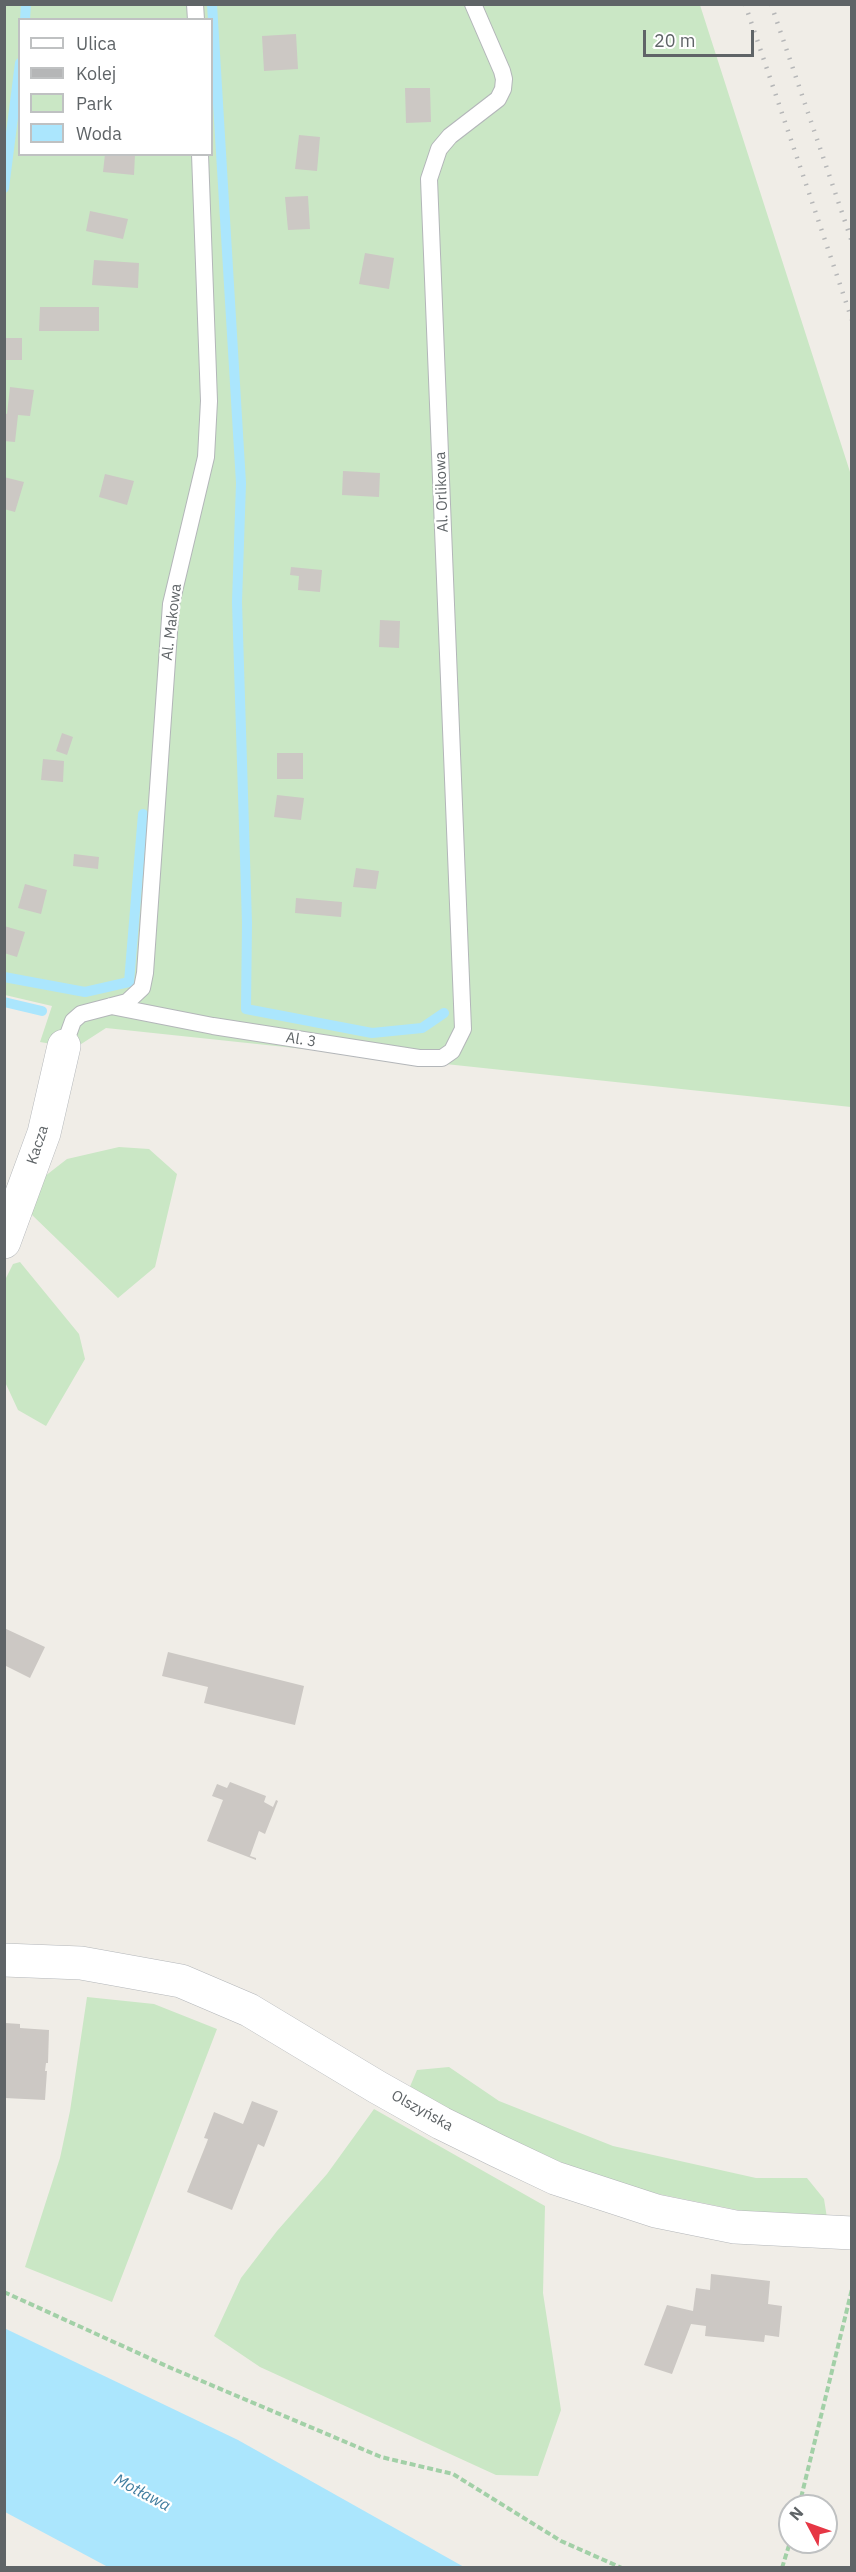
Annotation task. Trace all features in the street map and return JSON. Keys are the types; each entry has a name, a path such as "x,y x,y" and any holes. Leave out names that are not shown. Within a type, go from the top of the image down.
{"street":[{"name":"Kacza","path":"4,1242 44,1133 64,1046"},
{"name":"Olszyńska","path":"4,1960 81,1964 181,1981 249,2010 377,2087 498,2151 555,2178 656,2211 735,2227 852,2233"}],"lane":[{"name":"Al. Orlikowa","path":"464,1016 429,179 439,149 450,136 498,99 503,89 502,71 473,4"},
{"name":"Al. Makowa","path":"64,1046 73,1021 81,1014 127,1002 142,988 145,973 171,604 206,457 208,401 200,156"},
{"name":"Al. 3","path":"111,1006 213,1026 419,1058 442,1058 452,1051 464,1029 464,1016"}],"path":[{"path":"802,2494 852,2289"},
{"path":"4,2292 171,2368 381,2457 453,2474 561,2541 622,2568"}],"green space":[{"path":"5,5 700,5 851,475 851,1107 106,1028 75,1048 40,1042 52,1006 5,995"},
{"path":"119,1147 149,1149 177,1174 155,1267 118,1298 31,1214 40,1180 67,1159"},
{"path":"20,1262 79,1334 85,1359 46,1426 18,1410 5,1382 5,1280 13,1264"},
{"path":"87,1997 154,2004 217,2029 112,2302 25,2267 60,2158 70,2111"},
{"path":"449,2067 499,2101 613,2146 756,2178 807,2178 824,2199 827,2218 772,2217 624,2187 497,2137 409,2089 417,2070"},
{"path":"374,2109 545,2206 543,2293 561,2410 538,2476 496,2475 260,2367 214,2336 241,2278 277,2231 327,2174"}],"water":[{"name":"Motława","path":"4,2328 238,2440 464,2567 108,2567 5,2512"}],"building":[{"path":"296,34 298,69 264,71 262,36"},
{"path":"405,88 430,88 431,122 406,123"},
{"path":"299,135 320,137 317,171 295,169"},
{"path":"105,156 135,156 134,175 103,172"},
{"path":"308,196 310,229 288,230 285,197"},
{"path":"90,211 128,219 123,239 86,231"},
{"path":"365,253 394,258 389,289 359,284"},
{"path":"94,260 139,263 138,288 92,285"},
{"path":"40,307 99,307 99,331 39,331"},
{"path":"4,338 22,338 22,360 4,360"},
{"path":"10,387 34,390 30,416 18,415 15,442 4,441 4,413 7,414"},
{"path":"343,471 380,473 379,497 342,495"},
{"path":"105,474 134,481 127,505 99,497"},
{"path":"4,477 24,482 15,512 4,509"},
{"path":"291,567 322,570 320,592 298,590 299,576 290,575"},
{"path":"380,620 400,621 399,648 379,647"},
{"path":"62,733 73,737 67,755 56,751"},
{"path":"277,753 303,753 303,779 277,779"},
{"path":"43,759 64,761 63,782 41,780"},
{"path":"277,795 304,798 301,820 274,817"},
{"path":"74,854 99,857 98,869 73,866"},
{"path":"356,868 379,871 376,889 353,887"},
{"path":"25,884 47,890 41,914 18,908"},
{"path":"296,898 342,902 341,917 295,913"},
{"path":"4,926 25,932 17,957 4,953"},
{"path":"4,1628 45,1647 30,1678 4,1665"},
{"path":"168,1652 304,1686 295,1725 204,1703 208,1687 162,1676"},
{"path":"230,1782 266,1796 264,1802 273,1807 276,1800 278,1801 265,1834 259,1831 250,1856 256,1860 207,1841 223,1800 212,1796 217,1784 227,1788"},
{"path":"5,2023 20,2024 20,2028 49,2030 45,2100 5,2098"},
{"path":"252,2101 278,2111 264,2147 258,2144 232,2210 187,2192 207,2142 208,2139 204,2138 214,2112 243,2124"},
{"path":"711,2274 770,2281 768,2304 782,2306 779,2337 765,2335 764,2342 705,2336 706,2326 691,2324 672,2374 644,2365 667,2305 693,2311 696,2288 710,2290"}],"waterway":[{"path":"25,18 26,4"},
{"path":"212,4 213,18"},
{"path":"213,21 241,483 237,602 247,923 246,1009 372,1033 422,1028 444,1013"},
{"path":"4,188 18,79"},
{"path":"4,977 85,992 129,982 143,814"},
{"path":"4,1002 42,1011"}],"railway":[{"path":"745,4 852,320"},
{"path":"771,4 852,242"}]}
